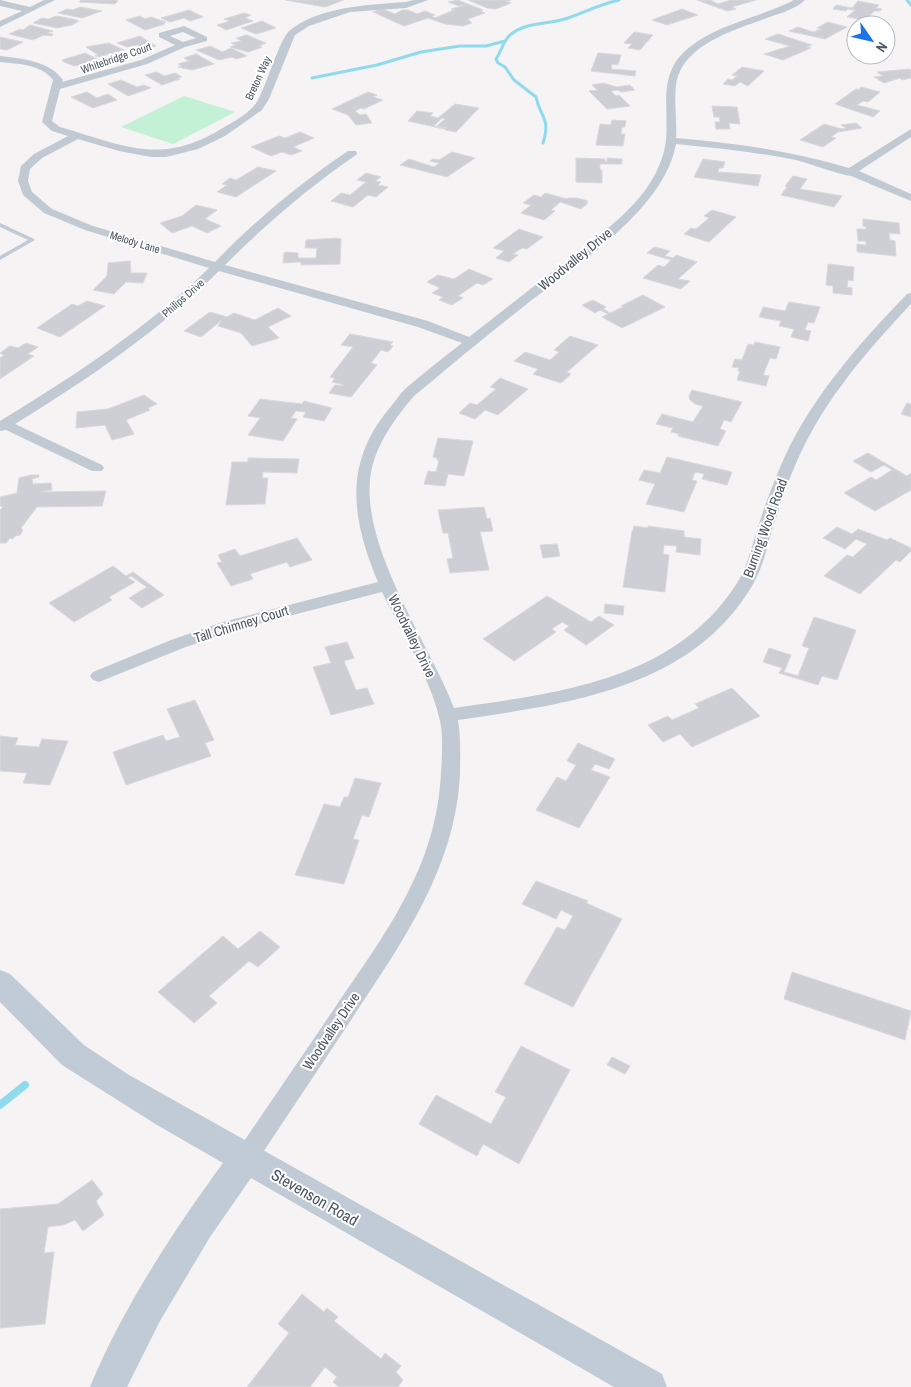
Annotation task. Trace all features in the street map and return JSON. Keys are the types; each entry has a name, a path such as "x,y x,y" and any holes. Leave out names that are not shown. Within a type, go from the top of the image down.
{"street":[{"path":"3,4 16,0"},
{"path":"0,24 51,0"},
{"name":"Breton Way","path":"77,135 144,153 165,154 188,151 258,108 264,99 291,34 298,28 316,19 372,3 406,5 424,0"},
{"name":"Woodvalley Drive","path":"108,1387 148,1309 198,1225 246,1158 418,899 444,831 449,804 452,742 447,715 436,684 387,585 369,541 363,515 361,492 364,474 372,447 383,422 409,393 611,230 634,210 649,192 662,171 671,141 670,88 675,69 680,62 694,48 710,38 773,14 802,0"},
{"path":"3,4 31,10"},
{"name":"Whitebridge Court","path":"57,87 144,62 182,45"},
{"path":"0,58 50,70 58,80 47,122 56,129 77,135"},
{"path":"849,173 911,132"},
{"name":"Melody Lane","path":"77,135 38,156 25,168 23,176 24,187 27,193 48,211 89,228 288,288 390,315 471,342"},
{"path":"671,141 759,150 801,159 874,181 911,198"},
{"name":"Philips Drive","path":"2,426 88,371 136,337 188,295 278,207 352,153"},
{"name":"Burning Wood Road","path":"447,715 547,700 596,690 647,669 673,655 702,634 725,611 742,588 754,567 787,468 801,437 820,404 852,360 911,297"},
{"path":"2,426 97,468"},
{"name":"Tall Chimney Court","path":"99,676 178,643 228,627 306,604 387,585"},
{"name":"Stevenson Road","path":"0,983 72,1055 168,1115 649,1387"}],"lane":[{"path":"0,225 32,240 0,258"}],"green space":[{"path":"184,96 235,112 173,144 121,127"}],"building":[{"path":"81,0 118,1 115,4 79,2"},
{"path":"285,0 344,0 325,7"},
{"path":"458,0 483,10 480,11 485,13 468,19 472,23 463,26 445,24 428,18 404,26 373,12 382,9 395,14 402,10 408,10 417,14 425,11 435,15 432,16 435,18 454,10 451,9 466,5 459,6 448,2"},
{"path":"468,0 511,0 506,1 511,3 496,9 487,8"},
{"path":"697,0 710,0 718,4 731,0 756,0 732,7 736,9 727,11"},
{"path":"858,1 879,5 876,8 882,9 874,11 870,15 849,15 855,10 833,9 836,5 852,8"},
{"path":"80,7 102,11 82,18 58,13 67,9 73,10"},
{"path":"682,9 698,15 667,25 652,20"},
{"path":"189,10 203,17 190,21 184,18 170,22 161,18"},
{"path":"244,13 251,15 245,18 253,21 226,30 217,25 230,21 224,19"},
{"path":"56,16 79,21 72,25 57,28 33,23 42,18 48,19"},
{"path":"140,16 145,19 151,17 166,22 163,23 165,24 145,30 126,20"},
{"path":"262,21 276,28 256,34 241,28"},
{"path":"828,22 846,27 825,39 789,31 798,27 813,32 821,29 817,28"},
{"path":"30,25 53,31 47,33 53,34 52,36 44,35 33,40 9,34 20,29 23,30"},
{"path":"634,32 653,35 640,50 628,48 632,44 624,43"},
{"path":"778,34 812,45 807,47 811,48 783,60 764,54 790,46 765,39"},
{"path":"247,35 266,43 259,46 262,47 260,48 248,52 230,47 235,45 231,43 241,41 236,38"},
{"path":"140,36 156,46 146,49 137,45 127,47 117,43"},
{"path":"0,37 23,42 7,50 0,49"},
{"path":"109,43 124,50 98,57 95,56 98,55 86,47"},
{"path":"211,46 222,52 231,48 247,56 219,60 196,50"},
{"path":"85,53 101,61 74,66 62,61 64,61 62,60"},
{"path":"598,53 621,55 618,65 612,64 611,69 636,71 635,76 591,71"},
{"path":"196,54 214,64 192,70 178,67 182,66 178,64 189,61 184,58"},
{"path":"742,67 764,71 748,86 740,82 735,86 723,84 728,79 732,80 737,76 732,75"},
{"path":"911,70 911,78 902,80 900,78 884,83 874,77 883,76 877,72"},
{"path":"157,72 164,76 175,73 182,77 162,85 145,75"},
{"path":"121,80 137,87 144,85 151,88 128,96 108,84"},
{"path":"603,83 617,87 630,85 635,90 611,91 616,96 619,95 630,106 607,109 589,91 597,90 592,85"},
{"path":"861,87 880,92 868,102 863,101 857,105 880,111 873,117 835,104 856,89 861,90 859,89"},
{"path":"87,92 97,98 108,94 117,100 93,108 71,97"},
{"path":"368,92 377,95 373,97 383,100 355,111 360,115 366,114 372,123 356,125 348,115 332,109"},
{"path":"455,104 479,108 456,132 445,130 447,128 437,126 445,119 442,118 434,126 446,128 444,129 408,121 417,111 433,113 430,116 438,118"},
{"path":"712,106 737,107 740,124 729,123 730,129 716,129 715,122 720,122 719,117 714,117"},
{"path":"612,120 626,121 625,127 622,127 621,134 625,134 623,146 596,145 600,124 611,125"},
{"path":"856,123 862,128 838,132 831,137 836,138 823,147 800,140 824,124 842,129 846,128 841,125"},
{"path":"300,132 314,138 293,147 302,151 291,155 282,152 271,156 251,147 279,136 285,138"},
{"path":"452,152 475,158 447,177 400,165 409,159 434,167 439,163 430,161 433,159 439,160"},
{"path":"576,158 605,159 605,162 607,162 607,158 622,159 622,164 600,164 602,183 576,182"},
{"path":"703,159 725,162 723,168 719,168 718,172 761,175 758,186 694,177"},
{"path":"258,167 276,171 236,197 217,192 227,185 222,184 230,178 236,180"},
{"path":"366,173 381,177 375,181 381,182 378,185 388,187 376,197 368,195 353,207 331,201 341,193 350,195 366,182 357,180"},
{"path":"793,176 807,179 800,189 842,196 834,207 781,195"},
{"path":"545,193 567,199 577,198 588,201 585,203 588,203 581,209 560,202 551,210 555,211 544,220 521,213 531,205 523,203 534,195 541,197"},
{"path":"196,205 217,210 205,219 221,226 207,233 192,226 172,233 160,223 182,216"},
{"path":"712,210 736,217 709,242 684,234 691,228 696,229 709,218 704,216"},
{"path":"863,219 899,223 900,234 889,233 890,240 895,241 896,256 857,252 857,244 866,245 866,241 858,241 857,229 866,229 863,226"},
{"path":"519,229 543,237 527,249 522,248 513,254 518,255 509,262 496,258 504,251 493,248"},
{"path":"341,239 340,264 301,265 301,262 283,263 284,253 286,252 298,253 298,258 316,258 317,248 305,248 306,240"},
{"path":"654,247 670,251 665,256 673,258 676,255 697,262 678,279 690,281 681,289 643,278 658,265 664,267 671,260 647,253"},
{"path":"130,261 131,273 147,273 143,283 126,282 114,294 93,290 107,276 108,263"},
{"path":"828,264 854,267 853,281 848,280 847,287 852,288 852,295 833,293 833,286 826,285"},
{"path":"469,269 493,279 483,285 477,283 458,296 463,298 452,305 439,300 443,297 432,293 440,288 427,282 438,275 454,279"},
{"path":"643,295 665,307 622,328 602,317 608,314 600,310 595,313 582,305 593,300 606,307 603,309 610,313"},
{"path":"87,301 105,306 60,337 37,328 72,304 78,306"},
{"path":"789,302 820,307 814,323 808,322 805,330 811,331 808,341 791,337 794,329 779,326 781,321 759,317 763,307 785,311"},
{"path":"278,308 291,316 268,327 279,338 252,346 241,333 218,326 222,320 201,337 184,331 210,312 227,317 234,313 255,320"},
{"path":"350,334 393,342 390,345 393,346 388,352 381,350 371,363 377,365 351,397 329,393 335,385 344,385 332,382 335,378 330,377 353,347 341,345"},
{"path":"570,336 598,345 567,372 571,374 561,383 533,374 538,369 514,361 525,352 550,360 559,352 554,350"},
{"path":"755,342 780,347 776,359 770,358 763,375 769,376 766,386 737,380 739,368 732,367 735,359 742,360 748,344 754,345"},
{"path":"26,343 38,347 28,354 34,356 0,379 0,358 4,355 0,353 10,346 18,348"},
{"path":"500,378 528,389 498,415 485,410 475,419 459,413 470,403 477,405 496,389 490,387"},
{"path":"692,390 742,402 731,422 724,420 720,429 726,431 718,446 678,436 679,434 671,432 673,428 656,424 662,414 693,422 703,406 695,404 690,400 689,396"},
{"path":"144,395 157,404 148,408 150,410 126,420 134,434 112,440 105,425 76,428 77,412 108,409"},
{"path":"260,399 302,404 304,401 332,408 324,421 303,417 306,412 296,411 291,418 297,419 283,441 248,435 260,418 248,416"},
{"path":"907,403 911,404 911,417 901,414"},
{"path":"438,438 473,441 464,476 448,474 445,486 424,484 428,471 436,472 439,460 433,457"},
{"path":"868,453 907,476 911,473 911,490 875,511 844,493 871,477 876,480 892,470 884,465 871,472 853,461"},
{"path":"667,457 732,472 727,485 702,479 704,474 695,472 692,480 697,481 684,512 646,504 655,484 639,480 644,470 660,473"},
{"path":"248,458 299,459 297,473 263,472 262,478 268,478 265,504 226,505 232,462 248,462"},
{"path":"39,475 39,477 32,479 33,484 51,483 52,490 41,492 106,491 102,506 37,507 21,528 23,530 20,535 15,536 13,539 10,538 6,543 0,543 0,510 3,507 0,506 0,497 17,493 19,478"},
{"path":"484,507 487,519 490,518 493,531 480,532 489,570 450,573 447,559 453,558 448,533 443,533 438,510"},
{"path":"634,526 684,531 684,537 701,539 700,555 676,552 677,546 664,545 663,554 669,555 665,592 623,587"},
{"path":"837,527 852,534 858,529 887,540 890,538 911,548 911,551 900,562 896,560 860,594 824,576 847,555 853,557 867,544 856,539 845,549 823,538"},
{"path":"297,538 312,560 290,567 287,562 250,574 253,579 231,586 217,563 222,562 218,555 235,549 240,556"},
{"path":"557,544 560,556 543,558 540,545"},
{"path":"113,566 126,576 133,572 164,595 142,608 129,598 147,587 131,576 128,578 135,582 109,597 112,600 74,622 49,603"},
{"path":"547,596 591,622 599,616 614,625 586,645 564,630 569,626 562,622 552,629 556,632 514,661 483,639"},
{"path":"605,604 624,606 623,615 604,613"},
{"path":"814,617 856,630 837,680 822,676 818,685 779,673 782,668 763,662 769,648 791,655 784,672 798,676 809,648 802,646"},
{"path":"347,642 354,658 344,661 356,690 367,688 374,704 331,715 313,667 331,663 325,647"},
{"path":"732,688 760,716 692,747 680,734 663,742 648,725 668,716 672,720 699,708 695,704"},
{"path":"195,700 214,740 205,743 211,756 126,785 113,752 163,735 166,741 180,737 167,709"},
{"path":"0,736 18,738 15,745 39,747 42,739 68,741 50,785 23,783 27,773 0,771"},
{"path":"578,743 615,759 609,769 595,764 591,770 610,777 579,828 536,810 557,777 566,781 576,765 567,761"},
{"path":"355,778 381,783 369,817 362,815 353,839 359,840 344,884 295,875 324,804 340,807 344,797 348,797"},
{"path":"536,881 588,901 586,903 622,919 573,1007 524,984 557,927 565,930 573,916 561,910 556,919 522,904"},
{"path":"260,931 280,947 258,967 249,961 209,996 217,1003 194,1023 158,992 223,936 238,949"},
{"path":"792,972 911,1011 905,1040 784,999"},
{"path":"521,1046 570,1070 519,1164 483,1144 477,1156 419,1124 436,1095 491,1124 506,1097 495,1092"},
{"path":"612,1057 630,1066 625,1074 607,1065"},
{"path":"92,1180 103,1194 96,1201 104,1215 83,1231 75,1220 63,1225 48,1227 44,1253 54,1252 45,1324 0,1328 0,1209 58,1204"},
{"path":"302,1294 324,1312 327,1308 338,1317 334,1321 381,1359 385,1353 401,1366 396,1372 403,1380 398,1387 339,1387 333,1382 337,1377 325,1367 310,1387 247,1387 289,1333 278,1324"}],"waterway":[{"path":"543,143 546,128 536,97 514,80 505,67 498,63 496,59 509,36 515,31 537,24 568,18 619,0"},
{"path":"907,0 911,5"},
{"path":"312,78 377,65 421,52 460,46 486,46 505,41"},
{"path":"0,1105 25,1085"}]}
